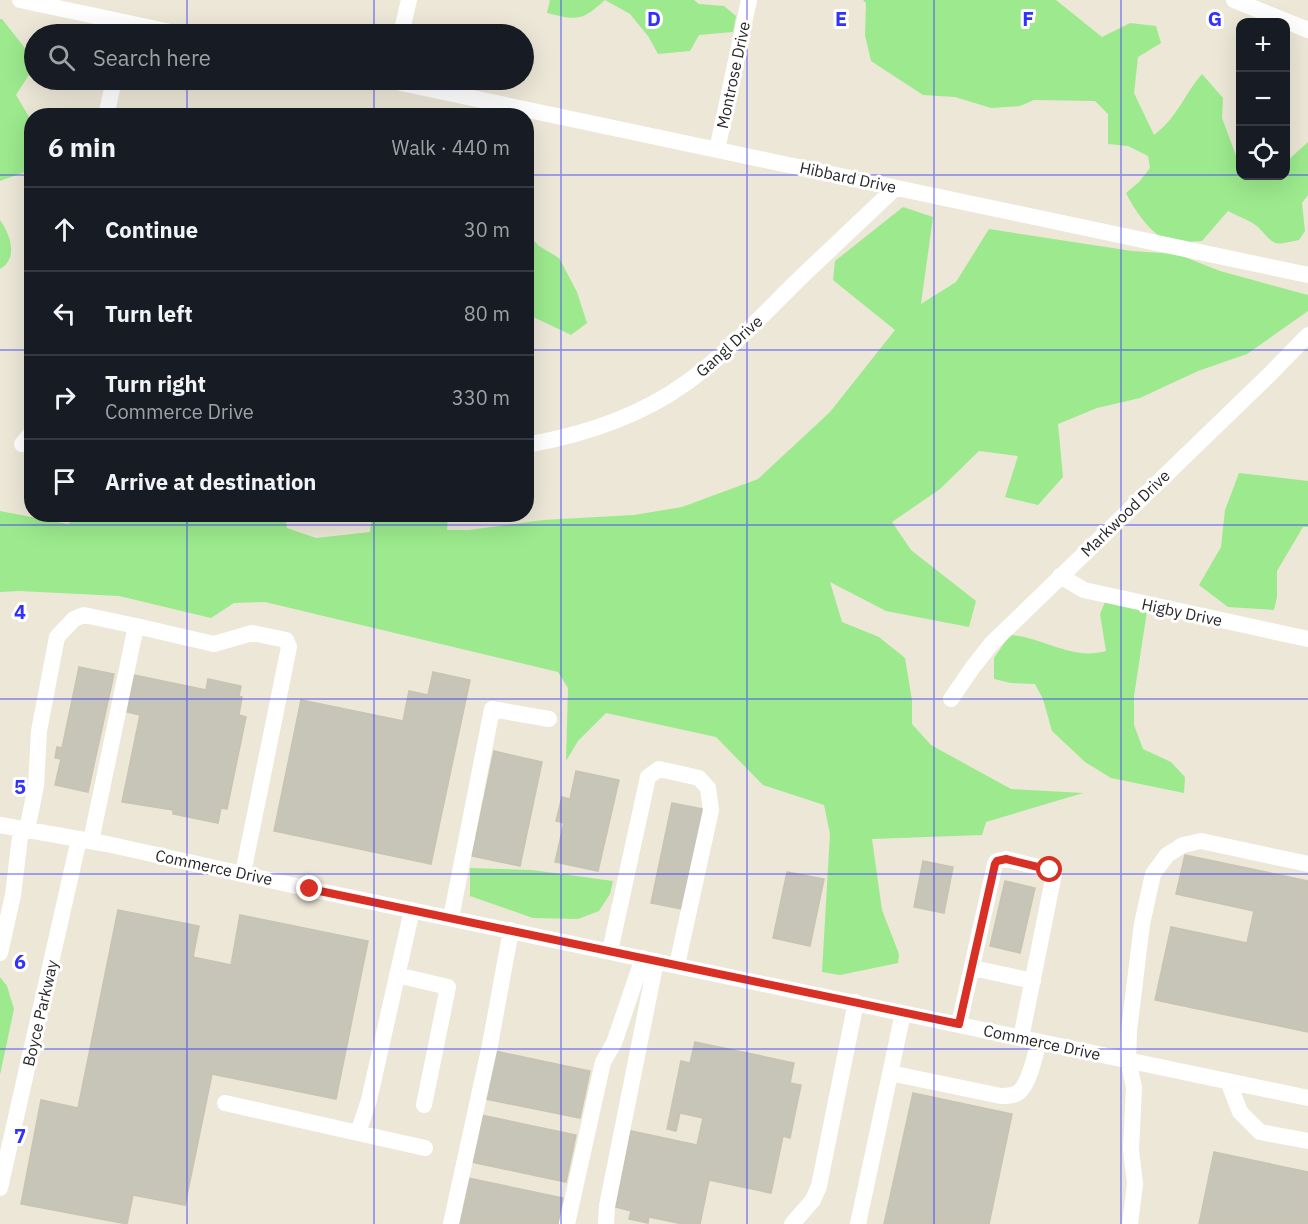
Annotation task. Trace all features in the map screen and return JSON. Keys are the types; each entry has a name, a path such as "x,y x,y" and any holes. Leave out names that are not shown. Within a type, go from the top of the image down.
{"street":[{"path":"20,0 107,24"},
{"path":"403,24 409,0"},
{"name":"Montrose Drive","path":"717,150 749,0"},
{"path":"1234,0 1308,30"},
{"path":"108,108 112,90"},
{"name":"Hibbard Drive","path":"437,90 521,108"},
{"name":"Hibbard Drive","path":"534,111 1308,275"},
{"name":"Gangl Drive","path":"534,443 581,433 612,423 686,384 727,350 895,188"},
{"name":"Markwood Drive","path":"951,699 992,643 1308,335"},
{"name":"Higby Drive","path":"1060,576 1084,590 1308,639"},
{"path":"0,953 24,829 36,786 39,731 57,637 74,619 84,615 214,644 252,633 286,640 289,647 243,873"},
{"name":"Boyce Parkway","path":"0,1188 136,626"},
{"path":"451,918 492,709 549,718"},
{"path":"610,951 648,777 659,769 699,778 708,788 711,810 676,965"},
{"name":"Commerce Drive","path":"0,825 85,840 1308,1098"},
{"path":"1130,1224 1135,1184 1131,1150 1134,1087 1128,1060 1129,1031 1142,924 1153,874 1167,855 1183,845 1201,841 1308,864"},
{"path":"959,1024 995,864 997,861 1006,859 1050,870 1054,874 1021,1038"},
{"path":"358,1133 369,1100 412,910"},
{"path":"451,1224 490,1045 511,930"},
{"path":"567,1224 603,1062 614,1043 650,959"},
{"path":"606,1224 607,1206 650,959"},
{"path":"973,968 1033,981"},
{"path":"398,975 448,987 424,1105"},
{"path":"792,1224 813,1200 819,1186 856,1002"},
{"path":"858,1224 903,1012"},
{"path":"890,1074 1001,1096 1012,1095 1019,1092 1024,1085 1039,1041"},
{"path":"1228,1081 1240,1112 1260,1132 1308,1141"},
{"path":"225,1103 425,1148"}],"green space":[{"path":"550,0 605,0 584,16 572,18 547,13"},
{"path":"605,0 694,0 699,4 724,6 736,16 733,32 699,35 690,51 658,54 648,36 630,14"},
{"path":"863,0 1056,0 1102,37 1130,23 1156,26 1161,43 1138,57 1134,93 1154,135 1175,114 1202,74 1223,98 1222,118 1236,155 1236,180 1290,180 1290,158 1308,142 1308,195 1302,203 1305,231 1299,240 1278,244 1255,225 1228,211 1202,241 1177,242 1162,238 1144,221 1126,193 1150,168 1148,156 1128,146 1108,144 1108,114 1095,101 1034,100 1020,106 991,108 955,97 923,95 871,61 865,35 866,3"},
{"path":"0,19 2,19 24,47 24,82 16,95 24,108 24,172 0,181"},
{"path":"903,207 933,217 921,304 956,282 989,229 1132,251 1177,254 1220,271 1308,295 1308,311 1247,354 1198,371 1140,398 1097,408 1058,424 1063,477 1038,505 1005,497 1018,456 979,451 940,489 892,522 911,550 976,601 969,627 886,611 830,582 842,622 879,637 905,658 912,700 912,724 931,745 1011,789 1083,793 986,822 982,835 872,839 882,910 899,954 898,963 840,975 822,972 830,834 824,805 763,785 716,737 606,713 578,741 566,761 568,688 558,672 265,602 234,603 211,618 119,596 0,592 0,511 24,516 24,522 68,524 70,522 286,522 287,528 316,538 370,532 371,522 448,522 447,530 469,530 543,520 634,515 682,507 758,479 830,412 895,330 833,280 835,261"},
{"path":"0,220 7,232 11,252 6,264 0,269"},
{"path":"534,241 559,258 577,292 587,323 571,335 534,317"},
{"path":"1239,473 1308,481 1308,527 1303,527 1277,571 1277,597 1274,610 1228,607 1199,585 1221,547 1225,510"},
{"path":"1105,602 1147,611 1134,696 1134,725 1143,749 1171,762 1185,777 1184,793 1111,778 1085,762 1052,731 1043,699 1035,684 1011,683 994,679 994,658 1010,635 1081,653 1106,651 1100,614"},
{"path":"470,868 532,870 613,881 610,894 599,911 578,919 533,918 470,896"},
{"path":"0,977 7,986 14,1009 0,1075"}],"building":[{"path":"79,667 114,674 88,792 55,785 61,759 55,758 57,747 62,748"},
{"path":"433,672 470,680 431,864 274,831 301,700 403,721 409,691 428,695"},
{"path":"134,675 206,690 208,679 241,686 239,715 246,717 227,809 221,808 218,823 173,814 173,810 122,802 140,715 127,712"},
{"path":"494,751 542,762 520,866 472,856"},
{"path":"576,771 619,780 598,871 555,862 564,823 556,821 562,797 570,799"},
{"path":"672,803 703,809 682,909 651,903"},
{"path":"1185,855 1308,881 1308,1032 1155,1000 1171,927 1247,943 1254,911 1176,894"},
{"path":"923,861 953,867 944,913 914,907"},
{"path":"787,872 824,879 810,946 773,938"},
{"path":"1005,881 1035,888 1020,953 990,946"},
{"path":"118,910 199,926 193,957 231,965 240,915 368,941 336,1099 212,1074 185,1205 133,1195 127,1224 21,1204 41,1100 78,1108"},
{"path":"695,1042 794,1063 790,1083 801,1085 790,1138 783,1136 771,1193 709,1180 700,1224 683,1224 649,1217 648,1223 629,1219 631,1211 616,1207 631,1131 697,1145 703,1118 680,1113 676,1131 667,1129 681,1061 690,1063"},
{"path":"495,1051 590,1071 580,1118 485,1099"},
{"path":"913,1093 1012,1114 989,1224 884,1224"},
{"path":"481,1115 576,1135 566,1182 471,1162"},
{"path":"1214,1152 1308,1172 1308,1224 1199,1224"},
{"path":"468,1178 563,1198 558,1224 458,1224"}],"route":[{"path":"310,889 959,1024 995,864 997,861 1006,859 1050,870"}]}
